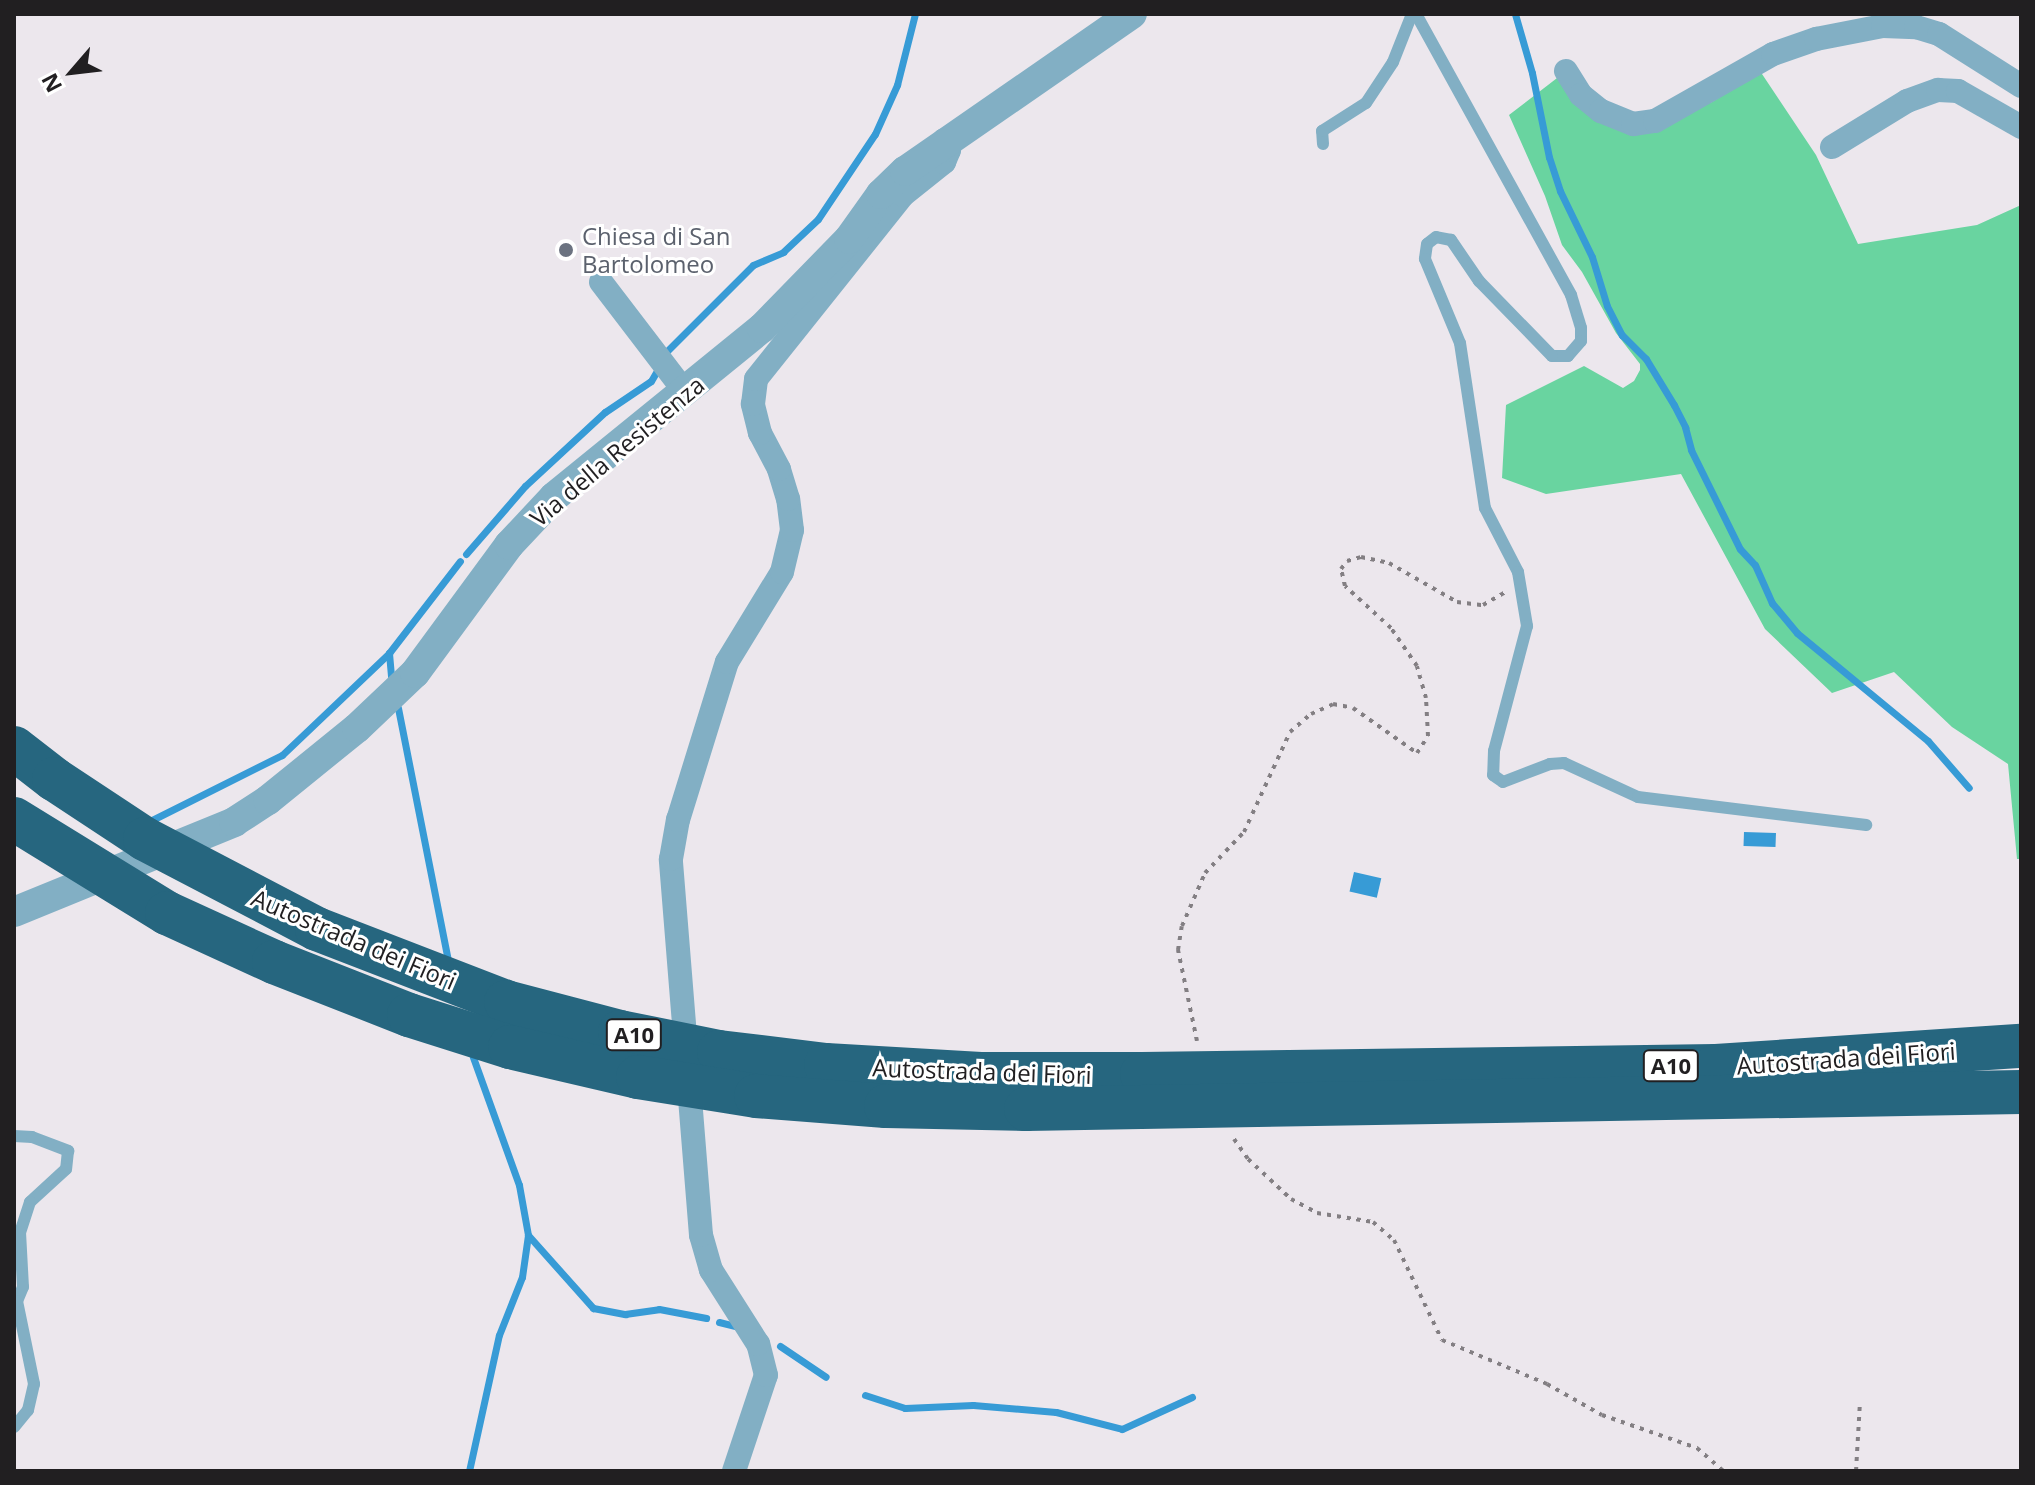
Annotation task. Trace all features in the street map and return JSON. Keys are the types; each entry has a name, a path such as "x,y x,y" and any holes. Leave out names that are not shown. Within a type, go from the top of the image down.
{"highway":[{"name":"Autostrada dei Fiori","path":"14,748 54,779 145,839 317,929 506,1002 620,1032 719,1052 796,1061 981,1074 1322,1089 2021,1092"},
{"name":"Autostrada dei Fiori","path":"14,819 167,913 274,962 409,1015 482,1038 638,1077 756,1096 886,1106 1042,1109 2021,1046"}],"street":[{"name":"Via della Resistenza","path":"14,912 234,822 268,800 357,728 415,673 509,545 554,497 679,382 762,328 849,239 881,194 944,140 1132,14"},
{"path":"1566,71 1581,95 1601,111 1633,124 1655,121 1773,54 1816,39 1883,26 1916,27 1939,34 2021,86"},
{"path":"1832,147 1907,101 1938,90 1958,91 2021,127"},
{"path":"734,1471 766,1375 758,1344 711,1270 701,1235 671,859 678,820 727,662 782,572 792,530 788,499 779,469 760,433 753,404 756,379 903,195 944,162 949,150 944,140"},
{"path":"601,282 679,382"}],"lane":[{"path":"1323,144 1322,131 1366,103 1393,62 1414,14"},
{"path":"1414,14 1571,295 1581,328 1581,341 1568,356 1552,356 1479,281 1451,240 1436,237 1427,244 1425,259 1460,343 1485,508 1518,572 1527,626 1494,751 1493,775 1503,782 1550,764 1564,763 1638,797 1866,825"},
{"path":"14,1136 32,1137 68,1151 66,1169 30,1202 20,1232 23,1287 17,1301 34,1384 28,1410 14,1427"}],"path":[{"path":"1199,1047 1178,950 1182,926 1205,873 1244,832 1290,732 1311,714 1333,704 1353,708 1417,753 1428,736 1426,698 1417,666 1391,628 1345,586 1341,569 1347,561 1361,557 1389,563 1457,602 1483,605 1507,591 1518,572"},
{"path":"1232,1133 1248,1159 1291,1199 1317,1213 1373,1222 1394,1240 1442,1340 1547,1384 1602,1415 1697,1448 1723,1471"},
{"path":"1856,1471 1860,1401"}],"green space":[{"path":"1760,71 1816,155 1858,244 1977,225 2021,205 2021,859 2017,859 2008,764 1952,727 1894,672 1832,693 1765,629 1681,474 1546,494 1502,478 1506,405 1584,366 1623,388 1634,381 1640,370 1640,364 1616,333 1582,272 1562,245 1545,196 1509,115 1561,75 1615,117 1688,110 1712,102"}],"water":[{"path":"1744,832 1776,833 1775,847 1744,846"},
{"path":"1354,872 1381,878 1377,898 1350,891"}],"waterway":[{"path":"663,355 753,265 783,252 818,219 875,134 897,85 915,14"},
{"path":"1515,14 1532,73 1549,157 1560,191 1592,257 1607,306 1622,335 1646,359 1674,405 1685,427 1691,450 1740,549 1755,565 1772,603 1797,633 1928,741 1969,788"},
{"path":"466,554 525,486 605,412 651,381 659,367"},
{"path":"148,822 282,755 389,653 460,561"},
{"path":"389,653 392,685"},
{"path":"398,708 449,965"},
{"path":"469,1471 499,1335 522,1277 528,1235 519,1185 473,1057"},
{"path":"528,1235 593,1308 625,1314 659,1309 706,1318"},
{"path":"719,1322 739,1327"},
{"path":"780,1346 826,1377"},
{"path":"865,1395 905,1408 973,1405 1056,1412 1122,1429 1192,1397"}],"place":[{"name":"Chiesa di San Bartolomeo","path":"566,250"}]}
